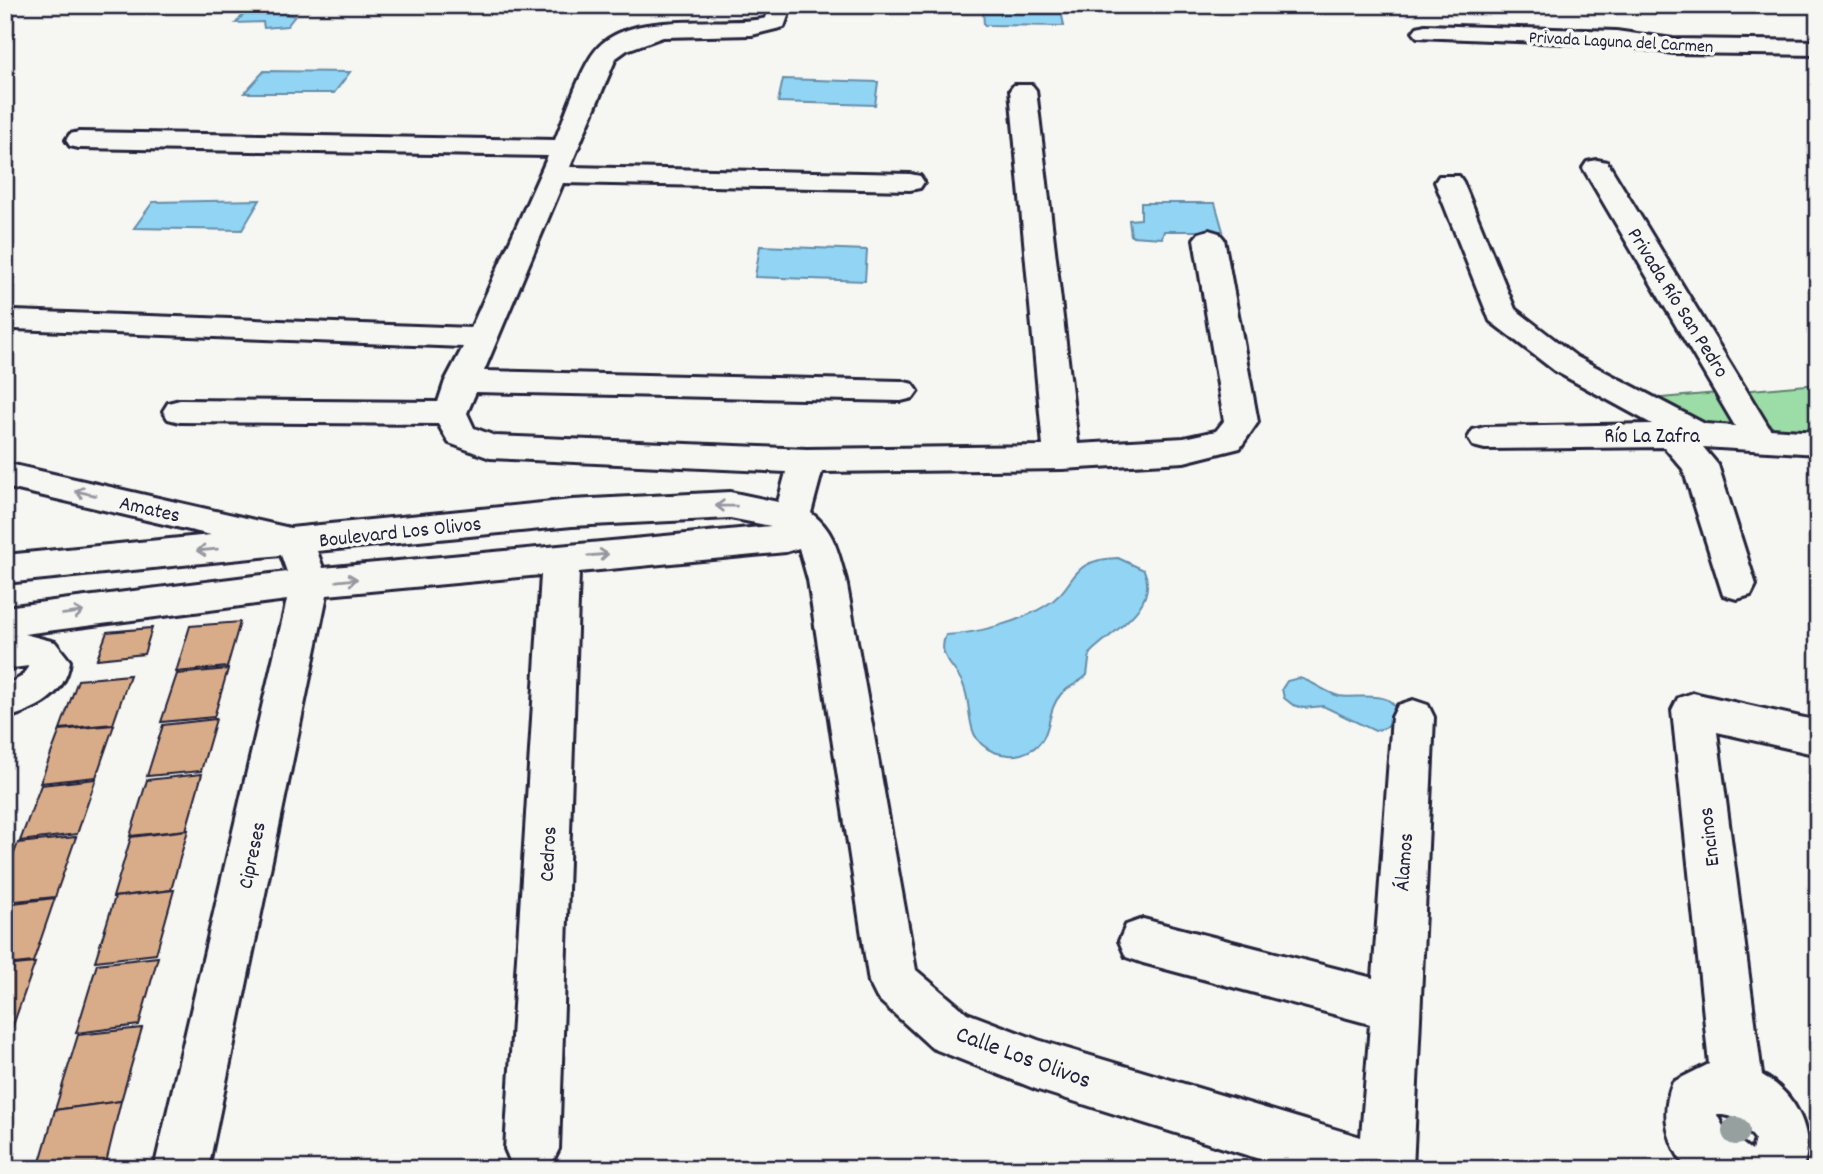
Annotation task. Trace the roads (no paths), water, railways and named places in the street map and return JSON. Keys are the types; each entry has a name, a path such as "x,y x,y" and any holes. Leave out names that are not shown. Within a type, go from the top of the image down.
{"street":[{"path":"781,5 776,22 759,29 741,17 643,32 616,45 605,54 461,382 450,413 461,435 489,447 807,461 1062,457 1184,450 1228,440 1241,422 1209,239"},
{"name":"Privada Laguna del Carmen","path":"1425,32 1616,38 1673,46 1818,48"},
{"path":"1023,90 1062,457"},
{"path":"79,140 558,162 910,182"},
{"name":"Privada Río San Pedro","path":"1597,169 1727,380 1758,437"},
{"path":"1449,182 1501,314 1566,364 1685,434 1700,465 1737,585"},
{"path":"14,320 480,338"},
{"path":"461,382 901,391"},
{"path":"180,411 450,413"},
{"name":"Río La Zafra","path":"1485,438 1685,434 1818,443"},
{"path":"801,538 807,461"},
{"name":"Amates","path":"5,475 302,563"},
{"name":"Boulevard Los Olivos","path":"5,622 572,513 730,505 801,538"},
{"name":"Boulevard Los Olivos","path":"5,569 561,559 801,538"},
{"name":"Calle Los Olivos","path":"801,538 894,982 950,1031 1038,1065 1379,1169"},
{"name":"Cedros","path":"533,1149 561,559"},
{"name":"Cipreses","path":"181,1169 302,563"},
{"path":"5,654 26,649 37,650 50,660 46,677 39,686 5,703"},
{"name":"Encinos","path":"1738,1091 1693,710 1818,738"},
{"name":"Álamos","path":"1386,1169 1413,717"},
{"path":"1143,941 1394,1007"},
{"path":"1732,1169 1721,1163 1697,1138 1690,1111 1692,1100 1700,1092 1724,1087 1738,1091 1767,1111 1783,1140 1783,1154 1771,1169"}],"water":[{"path":"252,5 292,5 286,14 295,16 287,26 264,28 263,22 236,23"},
{"path":"983,9 1061,10 1064,26 984,25"},
{"path":"264,71 350,72 334,93 244,93"},
{"path":"783,79 878,82 875,105 778,102"},
{"path":"260,200 242,230 134,228 153,202"},
{"path":"1141,203 1215,203 1223,231 1164,231 1162,238 1131,236 1129,220 1141,219"},
{"path":"760,246 867,250 865,281 755,277"},
{"path":"1118,558 1144,570 1147,583 1140,607 1090,653 1087,675 1061,694 1055,702 1040,743 1015,755 997,753 984,746 973,731 962,682 945,655 943,642 946,635 984,629 1022,617 1056,598 1089,563"},
{"path":"1299,678 1339,696 1387,699 1393,704 1395,712 1393,725 1375,731 1323,706 1304,708 1293,705 1284,698 1282,689 1287,681"}]}
